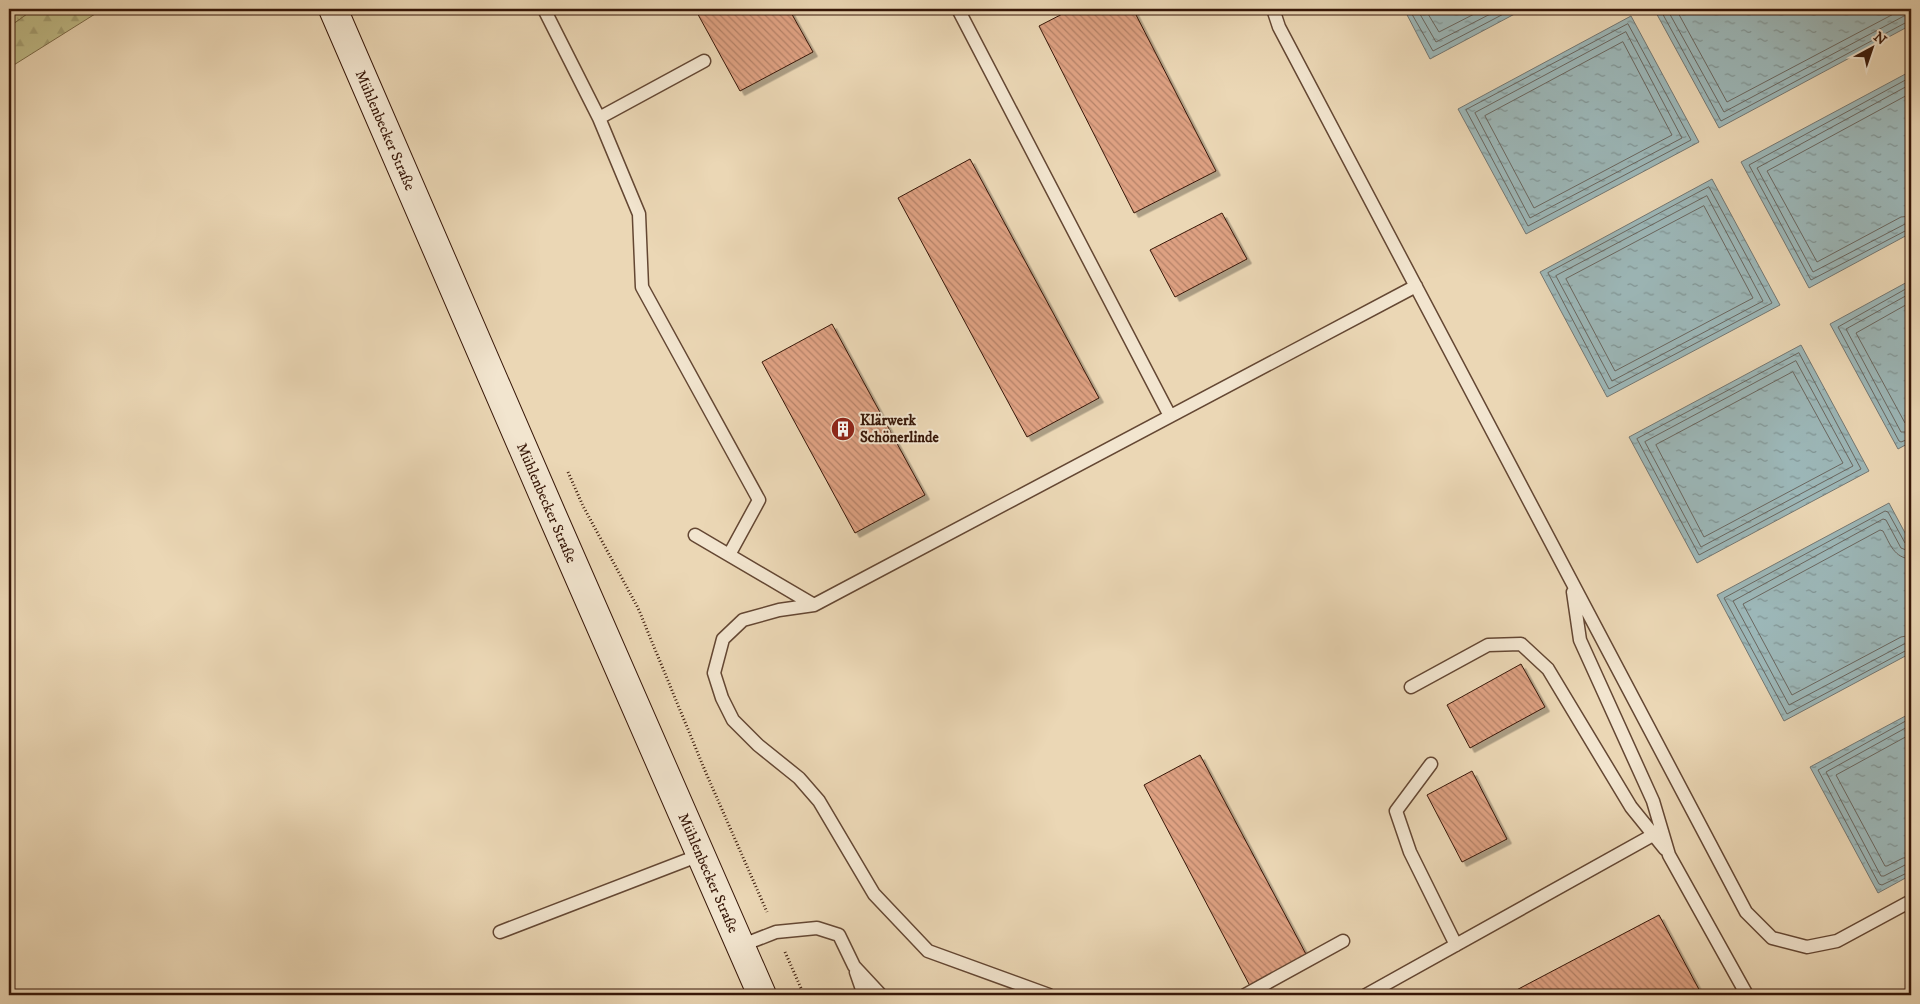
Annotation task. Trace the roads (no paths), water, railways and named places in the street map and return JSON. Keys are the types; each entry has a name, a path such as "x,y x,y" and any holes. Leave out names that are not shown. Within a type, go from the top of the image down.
{"main road":[{"name":"Mühlenbecker Straße","path":"333,9 762,995"}],"lane":[{"path":"544,9 599,118 639,214 642,287 759,500 729,555"},
{"path":"958,9 1170,416"},
{"path":"1273,9 1279,27 1746,912 1772,938 1807,947 1837,941 1911,901"},
{"path":"599,118 704,61"},
{"path":"1049,995 928,951 874,894 818,801 799,778 758,745 733,720 722,698 714,673 723,639 743,620 779,610 814,605 1416,286"},
{"path":"695,535 814,605"},
{"path":"1572,583 1580,640 1653,800 1669,855"},
{"path":"1411,687 1488,645 1521,644 1548,669 1631,807 1669,855 1747,995"},
{"path":"1431,764 1396,812 1410,852 1456,945"},
{"path":"1366,995 1653,835"},
{"path":"500,932 700,855"},
{"path":"740,946 776,932 817,928 839,935 854,966 864,995"},
{"path":"1245,995 1343,941"},
{"path":"854,966 881,995"}],"water":[{"path":"1404,9 1524,9 1430,59"},
{"path":"1654,9 1911,9 1911,25 1719,128"},
{"path":"1631,16 1699,142 1526,234 1458,109"},
{"path":"1911,71 1911,233 1809,288 1741,162"},
{"path":"1712,179 1780,305 1607,397 1540,272"},
{"path":"1911,280 1911,442 1898,449 1830,324"},
{"path":"1801,345 1869,471 1697,563 1629,437"},
{"path":"1889,503 1911,544 1911,653 1784,721 1717,595"},
{"path":"1911,713 1911,875 1878,893 1810,767"}],"place":[{"name":"Klärwerk Schönerlinde","path":"843,429"}]}
